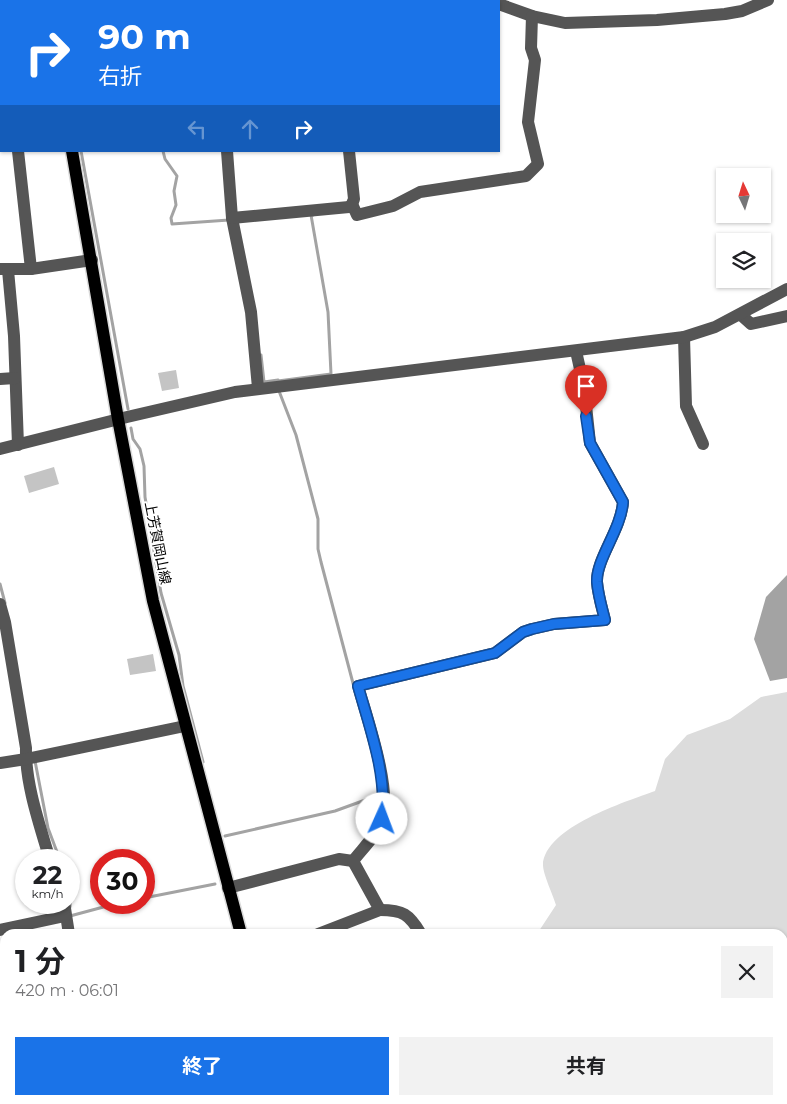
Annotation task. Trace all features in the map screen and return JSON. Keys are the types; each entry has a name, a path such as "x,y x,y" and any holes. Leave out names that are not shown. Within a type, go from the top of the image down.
{"main road":[{"name":"上芳賀岡山線","path":"72,152 118,419 153,601 239,929"}],"street":[{"path":"500,4 532,16 565,23 657,20 733,13 768,0"},
{"path":"349,152 354,208 357,216 393,206 420,192 526,176 538,164 528,122 535,60 532,48 532,16"},
{"path":"18,152 31,269"},
{"path":"227,152 232,218 251,312 258,388"},
{"path":"232,218 354,208"},
{"path":"18,445 15,378 4,269 31,269 92,260"},
{"path":"0,449 118,419 258,388 684,337 715,328 787,290"},
{"path":"741,315 751,324 787,316"},
{"path":"684,337 686,406 703,444"},
{"path":"353,861 376,832 382,819 384,807 375,748 358,686 495,653 523,632 532,629 554,624 605,620 597,582 599,568 618,526 623,502 590,443 584,387 576,351"},
{"path":"0,379 15,378"},
{"path":"0,604 6,622 26,748 26,760 40,827 47,849"},
{"path":"0,763 18,759 26,760 185,726"},
{"path":"228,888 339,859 353,861"},
{"path":"353,861 380,910"},
{"path":"331,929 380,910 403,913 412,919 417,929"},
{"path":"5,929 65,916 68,929"}],"shaded area":[{"path":"787,575 787,678 770,681 754,639 766,597"},
{"path":"787,692 787,929 540,929 556,905 543,865 547,851 557,839 588,818 655,791 665,759 687,735 730,719 761,697"}],"building":[{"path":"176,370 179,388 162,391 158,373"},
{"path":"54,467 59,484 29,493 24,476"},
{"path":"153,654 156,671 130,675 127,659"}],"waterway":[{"path":"81,152 128,409"},
{"path":"163,152 165,159 177,176 174,191 176,205 171,218 172,224 229,220"},
{"path":"278,381 331,374 328,312 311,215 313,215"},
{"path":"261,355 264,382 278,380"},
{"path":"279,391 296,435 318,519 318,549 354,687"},
{"path":"131,428 133,439 140,449 144,466 145,497 161,593 179,655 183,686 203,762"},
{"path":"0,584 5,603"},
{"path":"35,761 48,828 56,849"},
{"path":"225,836 335,811 379,795"},
{"path":"155,896 215,884"},
{"path":"70,916 90,911"}],"route":[{"path":"382,819 384,796 375,748 358,686 495,653 523,632 532,629 554,624 605,620 597,582 599,568 618,526 623,502 599,455 590,443 586,416"}]}
